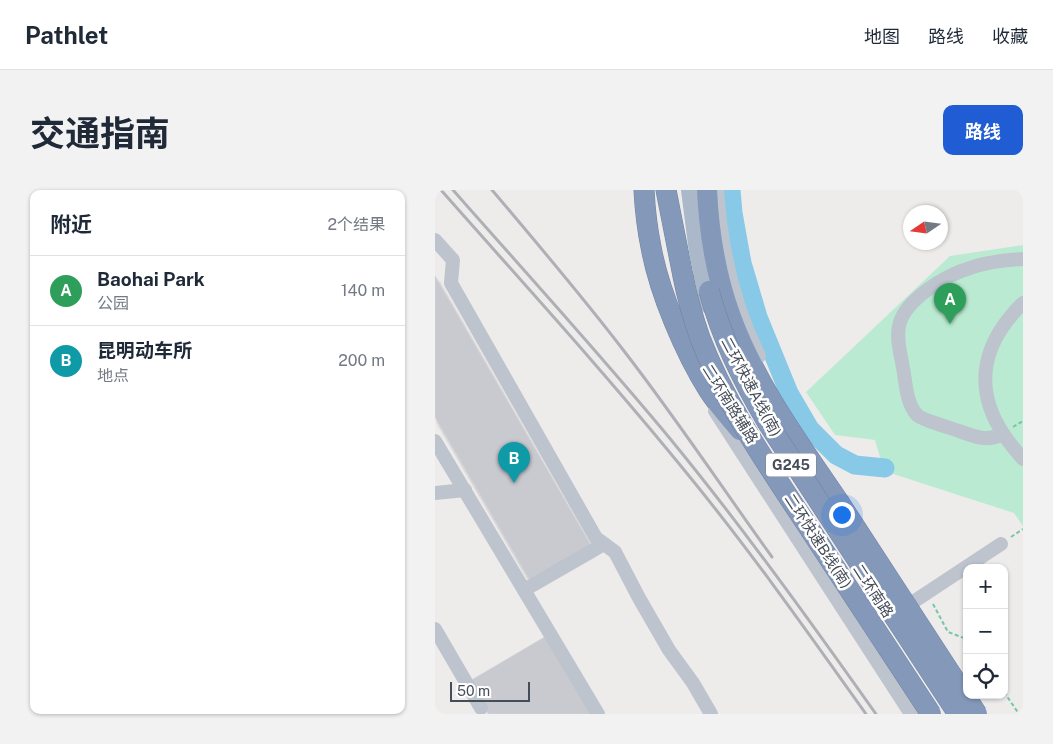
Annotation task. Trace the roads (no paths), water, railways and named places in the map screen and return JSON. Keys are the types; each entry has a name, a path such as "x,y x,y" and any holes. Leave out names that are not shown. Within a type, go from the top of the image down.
{"highway":[{"path":"644,190 654,261 674,320 687,350 720,406 791,495"},
{"path":"666,190 683,276"},
{"name":"二环快速B线(南)","path":"673,190 676,234 689,303 700,338 720,382 766,463 933,714"},
{"name":"二环快速A线(南)","path":"692,190 709,291 729,350 752,396 785,451 958,714"},
{"path":"705,190 700,239 709,291"},
{"path":"705,190 715,258 724,296 756,373 776,408 977,714"},
{"path":"752,396 777,432 820,477 839,502"}],"main road":[{"name":"二环南路","path":"673,190 686,275 696,316 722,381 735,406 791,495 933,714"},
{"name":"二环南路","path":"692,190 697,252 705,292 726,352 764,424 954,714"}],"street":[{"name":"二环南路辅路","path":"635,190 650,280 667,328 679,351 747,462 911,714"},
{"path":"717,190 720,225 728,270 738,308 755,348 775,387 803,434 963,675"},
{"path":"435,240 453,260 451,283 596,538 615,552 665,643 693,683 711,714"},
{"path":"1003,434 995,438 979,438 918,417 909,404 898,338 899,325 906,310 922,293 941,281 969,268 1023,259"},
{"path":"1023,303 1006,322 997,336 986,362 986,391 990,406 1003,434 1023,460"},
{"path":"435,440 599,714"},
{"path":"435,493 465,490"},
{"path":"524,590 604,544"},
{"path":"890,617 1001,544"},
{"path":"435,629 481,708"},
{"path":"979,699 989,714"}],"waterway":[{"path":"731,190 742,263 758,317 789,393 810,429 836,455 855,465 885,468"}],"railway":[{"path":"441,190 595,364 709,500 800,621 866,714"},
{"path":"453,190 591,346 699,474 876,714"},
{"path":"492,190 576,290 624,351 772,557"}],"place":[{"name":"Baohai Park","path":"950,324"},
{"name":"昆明动车所","path":"514,483"}]}
